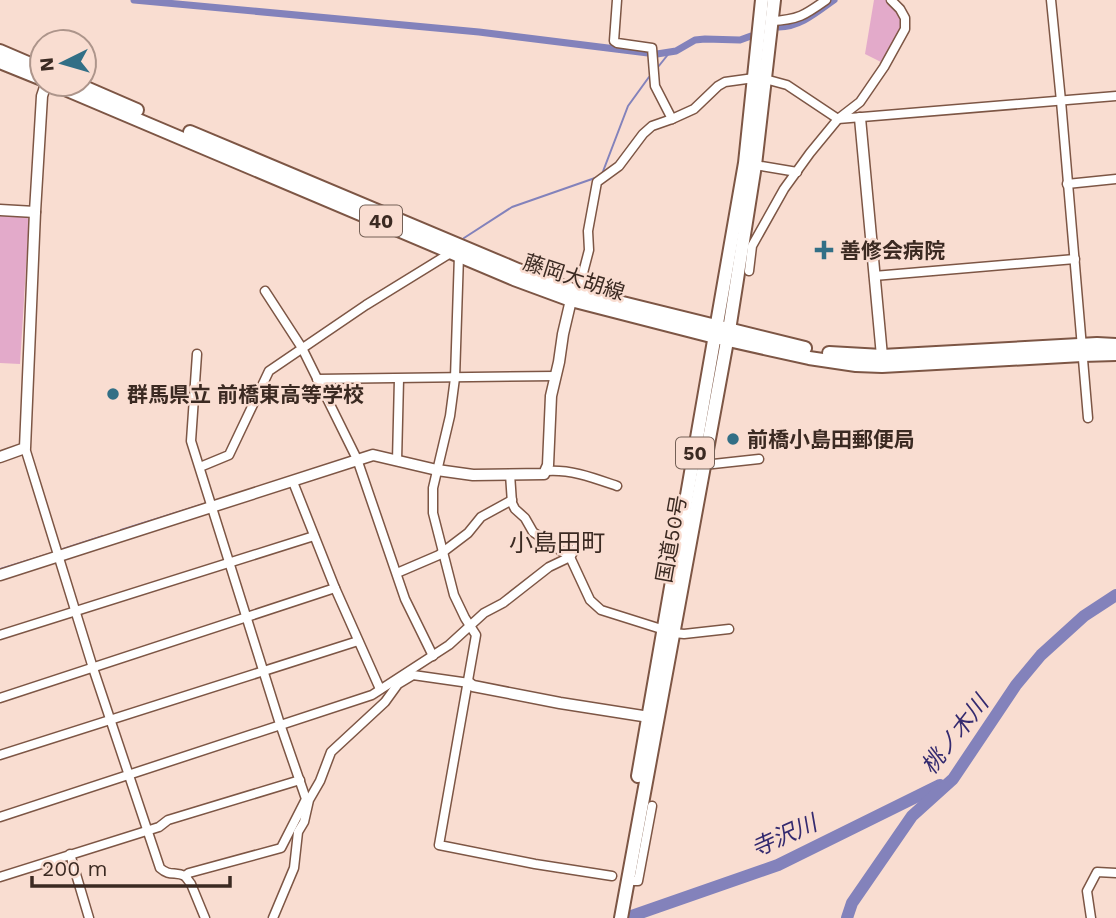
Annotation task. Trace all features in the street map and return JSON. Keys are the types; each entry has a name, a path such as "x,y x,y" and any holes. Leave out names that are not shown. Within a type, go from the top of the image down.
{"main road":[{"name":"国道50号","path":"612,918 619,902 755,165 762,0"},
{"name":"国道50号","path":"621,918 619,902 649,718 704,465 745,163 774,0"},
{"path":"0,51 28,63"},
{"path":"0,62 28,73"},
{"name":"藤岡大胡線","path":"98,93 574,296"},
{"name":"藤岡大胡線","path":"86,98 456,254 574,296 809,358 882,366 1116,345"},
{"name":"藤岡大胡線","path":"722,333 827,353 882,356 1082,350 1116,354"}],"street":[{"path":"617,0 614,41 652,48 655,86 672,119"},
{"path":"771,21 792,20 826,0"},
{"path":"748,271 752,246 784,189 838,119 860,102 905,29 905,18 891,0"},
{"path":"1051,0 1088,418"},
{"path":"546,471 551,396 563,334 589,250 588,231 597,182 619,166 652,126 694,109 725,82 759,79 786,85 838,119 1116,96"},
{"path":"42,98 25,448 93,668 160,868 168,874 186,876 205,918"},
{"path":"860,118 882,356"},
{"path":"755,165 797,172"},
{"path":"1067,184 1116,179"},
{"path":"0,210 35,212"},
{"path":"201,467 229,455 269,371 366,305 456,254"},
{"path":"456,254 455,378 450,416 433,488 433,513 454,595 476,635 439,845 612,876"},
{"path":"874,276 1074,259"},
{"path":"265,291 302,348 357,459 404,599 433,656"},
{"path":"197,354 191,441 279,724 307,799 304,822 298,832 294,867 273,918"},
{"path":"317,379 556,376"},
{"path":"397,461 399,379"},
{"path":"0,457 25,448"},
{"path":"0,575 373,455 437,470 473,475 544,474 546,471 557,470 587,475 617,486"},
{"path":"704,465 760,459"},
{"path":"510,474 515,509 533,532 570,557 590,600 601,610 668,632 684,634 729,629"},
{"path":"293,482 335,588 380,688 368,719"},
{"path":"397,573 439,555 468,533 481,517 512,499"},
{"path":"0,635 314,536"},
{"path":"0,817 372,695 449,645 484,612 503,603 549,567 570,557 580,541"},
{"path":"0,698 335,588"},
{"path":"0,755 358,641"},
{"path":"186,876 281,848 307,799 320,781 331,752 385,702 398,684 413,675 469,683 560,703 649,718"},
{"path":"0,877 159,827 168,820 300,780"},
{"path":"634,881 638,881 652,806"},
{"path":"70,854 89,918"},
{"path":"1091,918 1087,891 1097,873 1116,873"}],"shaded area":[{"path":"874,0 888,0 902,17 901,29 883,63 865,54"},
{"path":"0,215 29,219 20,364 0,363"}],"waterway":[{"path":"134,0 479,32 648,53"},
{"path":"779,27 801,22 834,0"},
{"path":"657,54 676,51 695,40 740,40 751,36"},
{"path":"658,67 670,52"},
{"path":"602,174 628,106 649,77"},
{"path":"464,238 512,207 595,178"},
{"path":"277,361 296,348"},
{"path":"251,401 266,368"},
{"path":"121,530 207,503"},
{"path":"63,549 103,536"},
{"path":"0,569 52,553"},
{"name":"桃ノ木川","path":"847,918 852,903 912,816 953,779 1016,685 1041,655 1084,616 1116,595"},
{"name":"寺沢川","path":"626,918 778,865 940,785"}],"place":[{"name":"善修会病院","path":"824,250"},
{"name":"群馬県立 前橋東高等学校","path":"113,394"},
{"name":"前橋小島田郵便局","path":"733,439"}],"district":[{"name":"小島田町","path":"557,543"}]}
